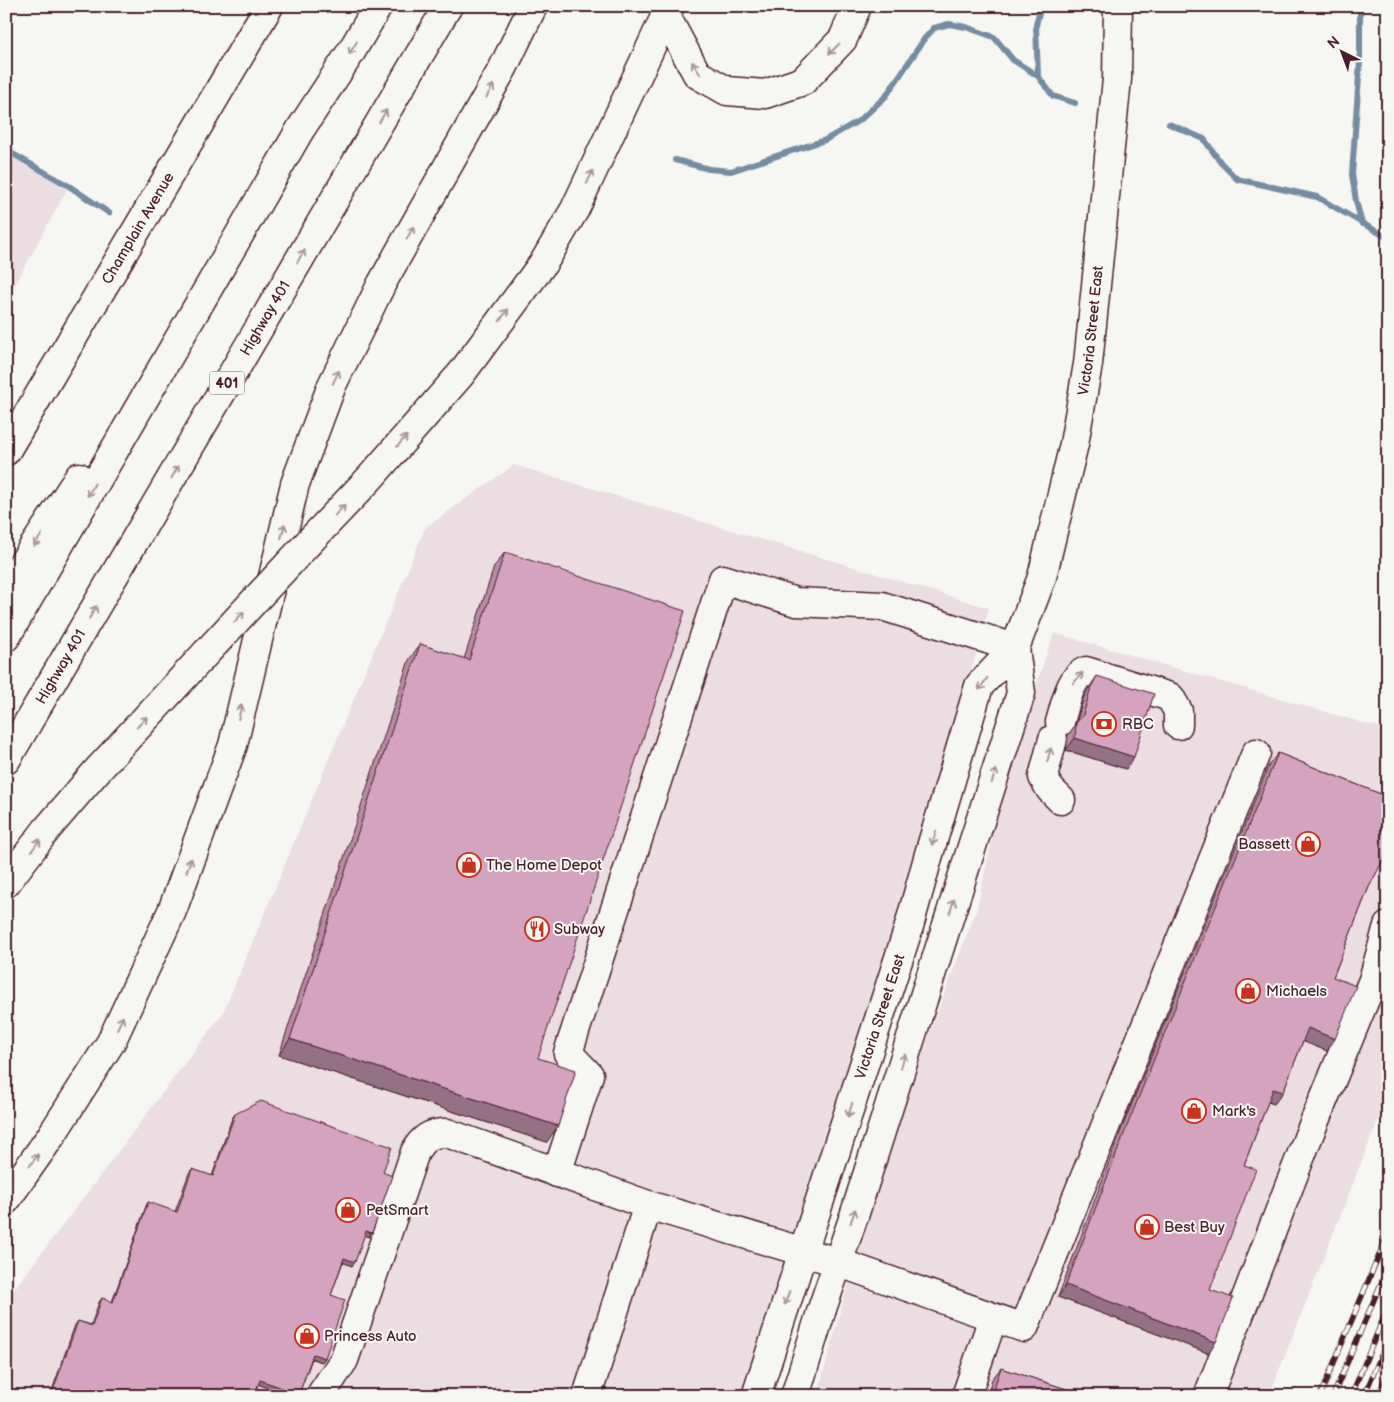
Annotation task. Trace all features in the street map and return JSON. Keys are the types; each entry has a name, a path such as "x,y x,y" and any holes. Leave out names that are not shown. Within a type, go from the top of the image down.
{"main road":[{"name":"Champlain Avenue","path":"6,451 269,6"},
{"path":"6,589 351,52 378,6"},
{"name":"Highway 401","path":"6,760 448,6"},
{"path":"6,1200 51,1136 111,1042 172,911 232,745 295,484 332,386 382,283 503,68 533,6"},
{"path":"668,11 697,74 728,91 766,94 803,81 843,39 857,6"},
{"name":"Victoria Street East","path":"756,1396 908,930 979,686 1015,648 1042,577 1074,444 1088,364 1118,79 1118,6"},
{"path":"6,883 95,773 370,478 461,374 544,262 575,209 668,11"},
{"path":"6,637 300,130"},
{"path":"558,1173 589,1075 568,1053 723,579 796,602 882,606 1015,648"},
{"name":"Victoria Street East","path":"795,1396 1021,693 1015,648"},
{"path":"1061,800 1043,777 1074,682 1081,673 1086,670 1170,697 1178,711 1178,725"},
{"path":"320,1396 344,1360 415,1152 420,1143 428,1136 438,1132 447,1133 648,1205 837,1262 1024,1328 1256,753"},
{"path":"1208,1396 1309,1135 1373,980 1388,926"},
{"path":"587,1396 648,1205"},
{"path":"966,1396 993,1318"}],"shaded area":[{"path":"6,150 69,186 6,301"},
{"path":"514,465 989,608 940,781 743,1396 6,1396 6,1300 223,1013 425,528"},
{"path":"1054,633 1388,730 1388,1095 1269,1396 817,1396 885,1150 977,908 1007,769"}],"building":[{"name":"The Home Depot","path":"505,552 685,611 538,1058 576,1070 558,1126 290,1039 420,644 469,660"},
{"name":"RBC","path":"1097,676 1154,694 1134,757 1075,738 1076,723 1083,715 1091,687"},
{"path":"1278,753 1388,797 1388,851 1369,887 1333,977 1356,986 1335,1039 1308,1028 1283,1092 1273,1089 1244,1165 1256,1169 1210,1290 1233,1298 1216,1342 1066,1285 1129,1121"},
{"path":"261,1101 392,1147 383,1172 392,1176 372,1233 366,1231 355,1262 344,1258 331,1295 345,1300 325,1358 313,1354 299,1394 260,1380 254,1396 51,1396 78,1321 92,1326 102,1298 113,1302 148,1202 177,1212 192,1169 213,1176 235,1114"},
{"path":"1001,1368 1088,1396 991,1396"}],"waterway":[{"path":"1043,6 1040,9 1036,25 1038,76 1053,96 1075,103"},
{"path":"1360,6 1360,61 1352,174 1362,224"},
{"path":"675,160 709,169 731,171 825,140 860,120 886,96 925,38 934,28 949,24 966,27 994,37 1013,60 1038,76"},
{"path":"1169,124 1204,139 1221,163 1237,179 1317,197 1388,238"},
{"path":"6,150 69,186 109,213"}],"railway":[{"path":"1320,1396 1388,1234"},
{"path":"1333,1396 1388,1267"},
{"path":"1351,1396 1388,1307"},
{"path":"1364,1396 1388,1339"},
{"path":"1378,1396 1388,1372"}],"place":[{"name":"RBC","path":"1104,724"},
{"name":"Bassett","path":"1308,844"},
{"name":"The Home Depot","path":"469,865"},
{"name":"Subway","path":"537,929"},
{"name":"Michaels","path":"1248,991"},
{"name":"Mark's","path":"1194,1111"},
{"name":"PetSmart","path":"348,1210"},
{"name":"Best Buy","path":"1147,1227"},
{"name":"Princess Auto","path":"307,1336"}]}
